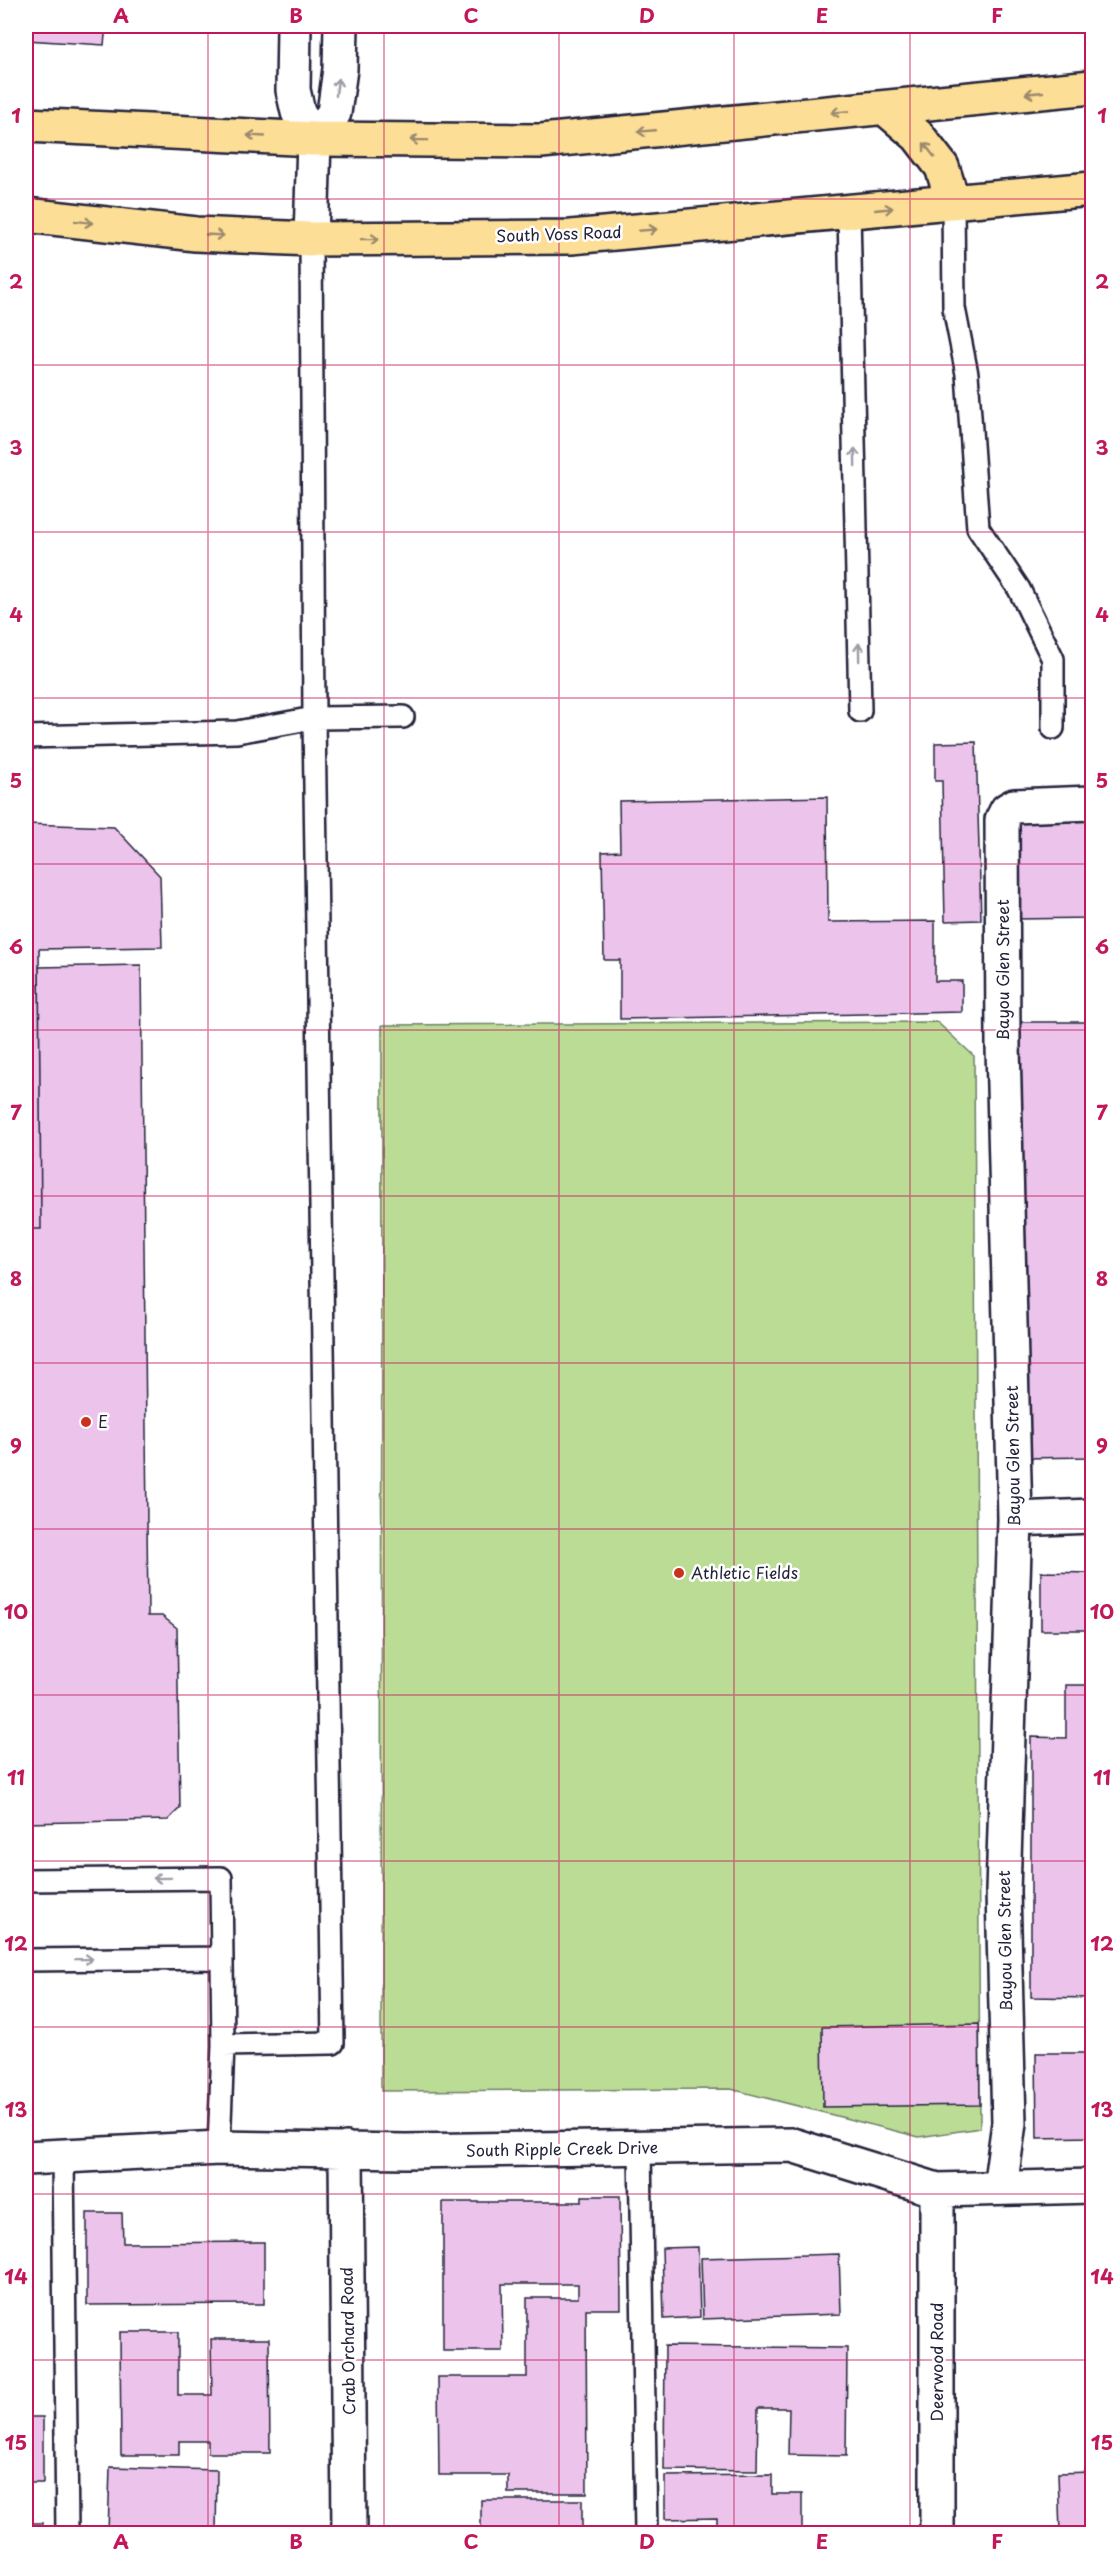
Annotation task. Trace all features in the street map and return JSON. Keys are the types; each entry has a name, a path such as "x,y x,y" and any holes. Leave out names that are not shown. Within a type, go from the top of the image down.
{"main road":[{"path":"26,125 314,139 541,141 1092,87"},
{"path":"885,108 918,136 942,167 953,202"},
{"name":"South Voss Road","path":"26,215 196,234 311,239 571,237 1092,189"}],"street":[{"path":"294,26 293,90 298,112 314,139 311,239"},
{"path":"314,139 334,113 339,69 340,26"},
{"name":"Bayou Glen Street","path":"1000,2188 1008,2123 1003,1891 1015,1519 1004,1047 1002,820 1007,810 1014,806 1092,803"},
{"path":"1015,1519 1092,1516"},
{"name":"South Ripple Creek Drive","path":"26,2158 219,2148 640,2148 792,2145 937,2190 1092,2186"},
{"name":"Crab Orchard Road","path":"346,2149 349,2534"},
{"name":"Deerwood Road","path":"937,2190 937,2534"}],"lane":[{"path":"953,202 954,308 967,374 978,528 1019,590 1053,659 1053,728"},
{"path":"849,212 860,711"},
{"path":"223,2045 333,2043 314,718 311,239"},
{"path":"26,737 237,732 314,718 403,717"},
{"path":"26,1880 221,1878 223,2045 219,2148"},
{"path":"26,1960 221,1958"},
{"path":"640,2148 646,2534"},
{"path":"63,2156 67,2534"}],"green space":[{"name":"Athletic Fields","path":"937,1022 974,1056 980,2128 919,2137 731,2089 381,2091 382,1025"}],"building":[{"path":"26,26 106,26 104,45 26,40"},
{"path":"106,26 129,26 129,28"},
{"path":"976,742 981,920 945,921 942,781 935,781 935,743"},
{"path":"827,797 828,922 935,921 935,981 962,981 962,1012 620,1019 620,960 604,960 602,852 620,851 619,801"},
{"path":"1092,819 1092,918 1016,919 1015,820"},
{"path":"26,824 114,827 160,876 162,947 39,949 41,1229 26,1229"},
{"name":"E","path":"141,965 148,1616 162,1616 177,1628 180,1808 168,1820 26,1823 26,1229 41,1229 39,967"},
{"path":"1018,1022 1092,1022 1092,1457 1021,1458"},
{"path":"1041,1572 1092,1573 1092,1630 1041,1630"},
{"path":"1066,1685 1092,1685 1092,1998 1031,1997 1031,1737 1066,1738"},
{"path":"979,2024 980,2105 823,2107 822,2027"},
{"path":"1036,2053 1092,2053 1092,2137 1037,2138"},
{"path":"582,2196 620,2196 621,2309 586,2309 587,2493 508,2493 508,2475 439,2475 438,2377 527,2377 527,2298 578,2298 578,2284 502,2284 503,2351 443,2351 443,2202 582,2202"},
{"path":"87,2213 122,2213 123,2243 264,2242 264,2304 87,2305"},
{"path":"698,2247 700,2317 664,2319 662,2248"},
{"path":"839,2254 841,2314 703,2319 701,2258"},
{"path":"120,2332 178,2332 178,2395 212,2395 211,2339 269,2339 270,2453 208,2453 208,2441 179,2441 179,2455 121,2455"},
{"path":"665,2346 847,2348 846,2456 788,2455 789,2408 758,2408 757,2471 664,2470"},
{"path":"26,2417 43,2417 43,2483 26,2483"},
{"path":"110,2467 217,2470 216,2534 108,2534"},
{"path":"1092,2472 1092,2534 1060,2534 1058,2473"},
{"path":"772,2475 772,2494 802,2494 802,2534 717,2534 717,2518 665,2519 665,2476"},
{"path":"481,2500 582,2500 582,2534 481,2534"},
{"path":"26,2523 42,2523 42,2534 26,2534"}],"place":[{"name":"E","path":"86,1422"},
{"name":"Athletic Fields","path":"679,1573"}]}
